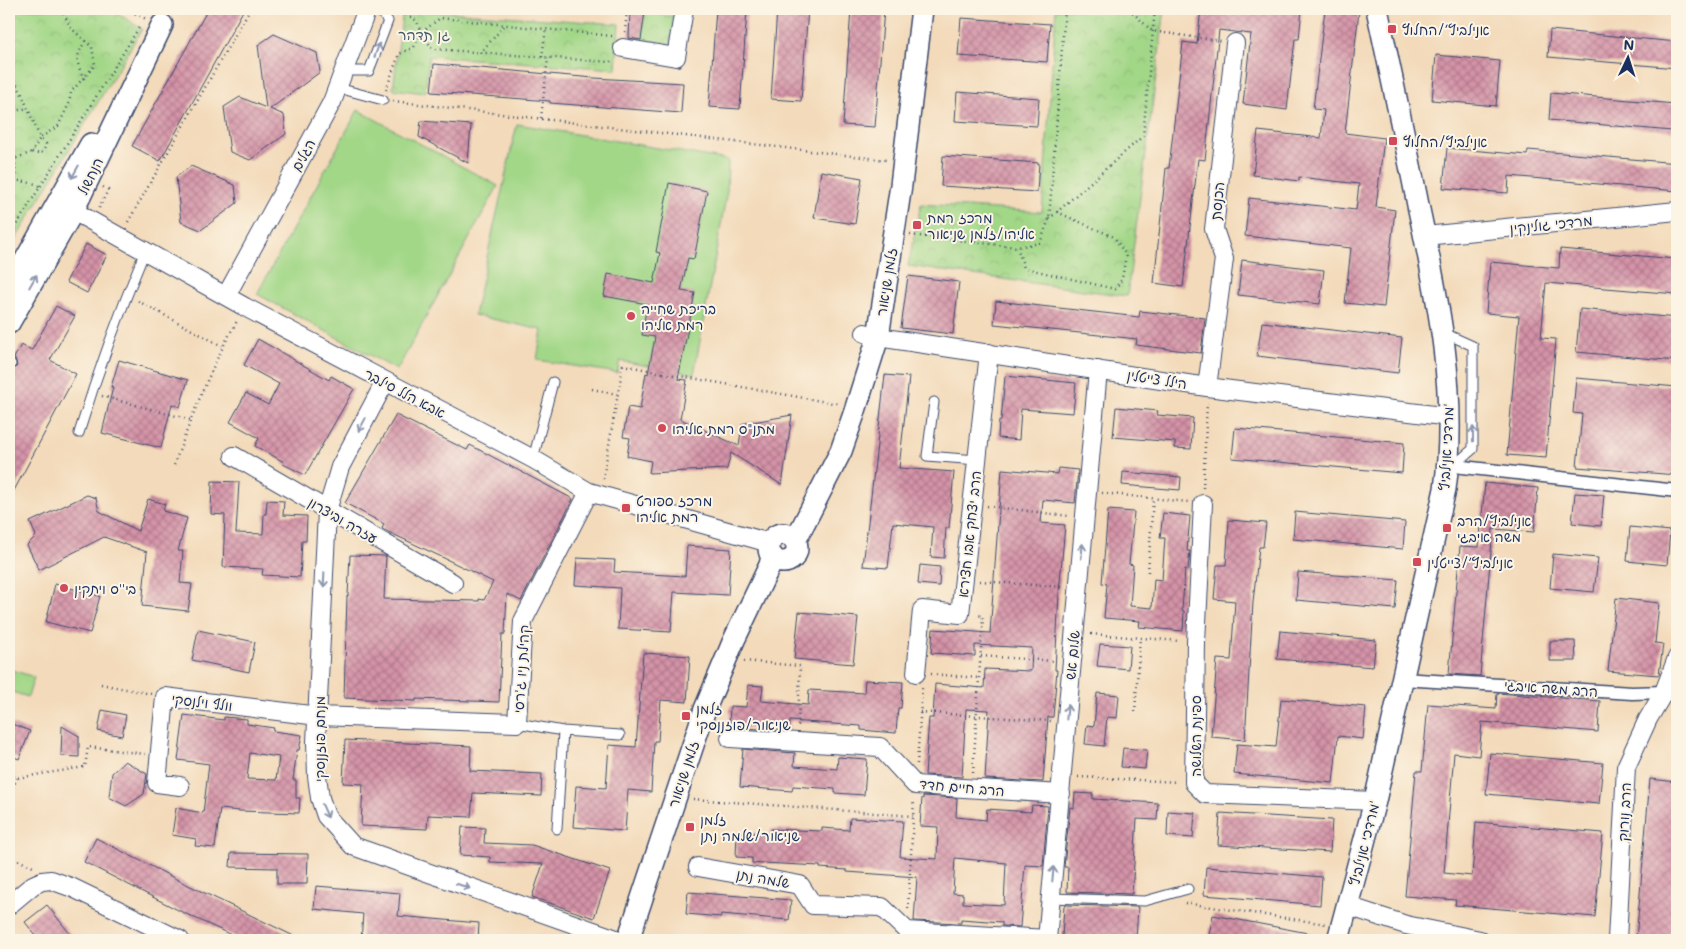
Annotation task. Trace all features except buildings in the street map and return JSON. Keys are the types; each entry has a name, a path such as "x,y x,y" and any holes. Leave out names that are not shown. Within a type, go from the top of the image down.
{"street":[{"name":"הגלים","path":"226,296 332,102 367,9"},
{"path":"623,48 676,57 684,9"},
{"name":"זלמן שניאור","path":"638,940 686,799 714,708 777,569 781,547 831,446 871,335 870,310 892,161 909,9"},
{"name":"זלמן שניאור","path":"628,940 705,709 734,640 770,565 841,451 854,414 894,233 922,9"},
{"name":"מרדכי אנילביץ'","path":"1340,934 1375,802 1451,468 1450,417 1446,357 1442,332 1425,236 1377,9"},
{"name":"הנחשול","path":"9,323 159,17"},
{"name":"הכנסת","path":"1207,387 1224,259 1214,229 1235,43"},
{"name":"הנחשול","path":"9,289 65,206"},
{"name":"אבא הלל סילבר","path":"65,206 245,307 532,459 594,494 781,547"},
{"name":"מרדכי גולינקין","path":"1425,236 1677,211"},
{"name":"הילל צייטלין","path":"871,335 1207,387 1450,417"},
{"name":"הרב יצחק אבו חצירא","path":"919,673 922,610 960,614 988,353"},
{"name":"שלום אש","path":"1047,940 1098,370"},
{"name":"מנחם פוזננסקי","path":"384,382 340,467 327,511 317,776 320,798 326,816 352,846 619,940"},
{"name":"עזרה וביצרון","path":"234,456 453,583"},
{"path":"1451,468 1677,491"},
{"name":"קהילת ניו ג'רסי","path":"318,716 517,723 523,621 594,494"},
{"name":"ספינת השלושה","path":"1203,504 1196,642 1194,783 1206,794 1375,802"},
{"path":"1664,692 1677,658"},
{"name":"הרב משה איבגי","path":"1402,678 1632,693 1664,692"},
{"name":"הרב נורוק","path":"1616,940 1626,767 1641,734 1664,692"},
{"name":"וולף וילנסקי","path":"180,786 157,783 165,697 318,716"},
{"name":"הרב חיים חדד","path":"730,738 880,747 915,785 1060,794"},
{"name":"שלמה נתן","path":"698,867 800,885 813,905 882,907 907,931"},
{"path":"9,905 34,885 42,881 51,880 73,888 180,940"},
{"path":"1348,906 1406,925 1480,940"},
{"path":"907,931 1047,940"}],"lane":[{"path":"344,71 369,71 388,21 378,9"},
{"path":"338,88 383,100"},
{"path":"79,433 91,392 123,303 145,251"},
{"path":"1442,332 1473,346 1473,449 1451,468"},
{"path":"532,459 553,382"},
{"path":"934,402 927,456 977,460"},
{"path":"517,723 563,731 620,735"},
{"path":"557,829 563,731"},
{"path":"1050,898 1144,900 1188,890"}],"path":[{"path":"9,28 9,14 12,9"},
{"path":"32,152 40,138 58,126 72,92 95,65 92,48 71,28 63,12 58,9"},
{"path":"63,12 66,9"},
{"path":"9,237 40,188 159,17 126,9"},
{"path":"120,237 250,9"},
{"path":"406,14 417,21 421,33 433,49 610,62 623,48 627,9"},
{"path":"894,233 1017,247 1040,243 1049,219 1065,9"},
{"path":"1129,9 1152,31 1235,43"},
{"path":"1049,219 1143,136 1155,9"},
{"path":"623,48 612,35 440,18 421,33 414,47 399,54 383,100 892,161"},
{"path":"480,53 505,25"},
{"path":"542,57 546,29"},
{"path":"84,40 76,63 84,80"},
{"path":"540,119 548,58"},
{"path":"9,72 28,108 40,138 46,144 40,154 32,152 9,161"},
{"path":"9,88 14,80"},
{"path":"9,112 28,108"},
{"path":"14,159 15,180 36,184 40,188"},
{"path":"1017,247 1024,268 1116,289 1122,279 1126,255 1114,237 1057,212"},
{"path":"143,304 222,346"},
{"path":"174,464 207,379 222,346 245,307"},
{"path":"594,494 623,365 845,405"},
{"path":"1087,492 1203,504 1207,387"},
{"path":"592,390 617,394"},
{"path":"91,392 192,420"},
{"path":"1148,572 1154,499"},
{"path":"972,504 1085,518"},
{"path":"964,579 1078,588"},
{"path":"960,614 984,616 972,789"},
{"path":"1074,633 1196,642"},
{"path":"1135,712 1140,638"},
{"path":"981,656 1072,662"},
{"path":"735,660 800,666 798,743"},
{"path":"907,931 920,712 919,673 979,678"},
{"path":"101,684 165,697"},
{"path":"920,712 1066,722"},
{"path":"9,774 17,778 85,767 88,747 159,755"},
{"path":"1062,776 1194,783"},
{"path":"9,798 17,778"},
{"path":"686,799 913,816"},
{"path":"1184,903 1340,934"}],"green space":[{"path":"9,9 111,9 142,29 9,250"},
{"name":"גן תדהר","path":"403,9 619,24 616,69 429,56 425,93 393,89"},
{"path":"1056,9 1165,9 1127,296 908,266 921,204 1042,212"},
{"path":"645,12 675,17 671,44 641,40"},
{"path":"358,110 498,186 397,370 257,294"},
{"path":"517,124 728,160 727,191 694,374 620,361 617,373 537,360 542,330 474,315"},
{"path":"9,669 34,677 28,697 9,691"}],"place":[{"name":"אנילביץ׳/החלוץ","path":"1392,29"},
{"name":"אנילביץ/החלוץ","path":"1393,141"},
{"name":"מרכז רמת אליהו/זלמן שניאור","path":"917,225"},
{"name":"בריכת שחייה רמת אליהו","path":"631,316"},
{"name":"מתנ\"ס רמת אליהו","path":"662,428"},
{"name":"מרכז ספורט רמת אליהו","path":"626,508"},
{"name":"אנילביץ/הרב משה איבגי","path":"1447,528"},
{"name":"אנילביץ׳/צייטלין","path":"1417,562"},
{"name":"בי''ס ויתקין","path":"64,588"},
{"name":"זלמן שניאור/פוזננסקי","path":"686,716"},
{"name":"זלמן שניאור/שלמה נתן","path":"690,827"}]}
